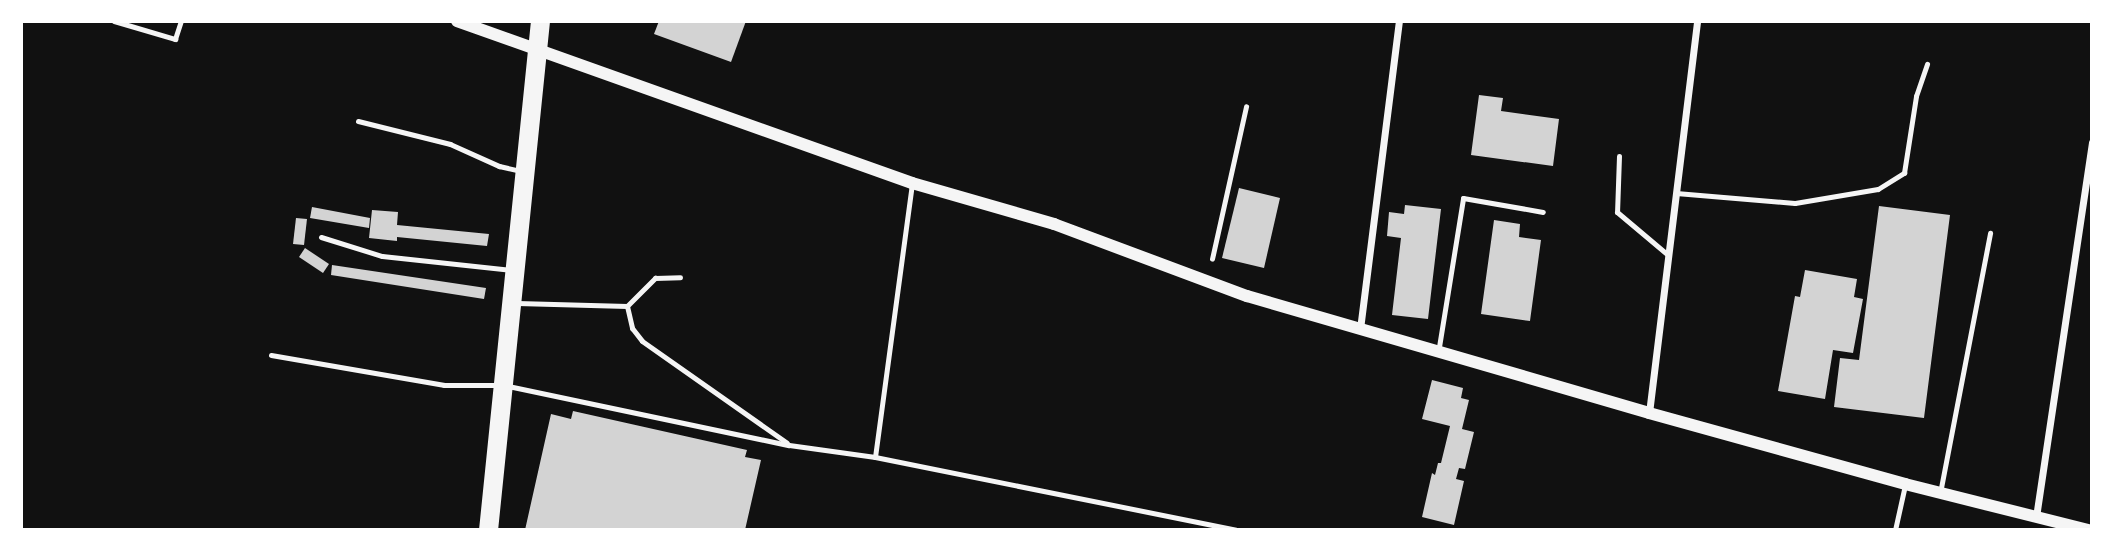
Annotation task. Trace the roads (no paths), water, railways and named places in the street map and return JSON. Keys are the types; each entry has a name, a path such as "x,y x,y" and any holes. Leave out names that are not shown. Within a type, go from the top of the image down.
{"highway":[{"path":"488,530 540,21"}],"street":[{"path":"457,21 912,183 1054,224 1207,283 1649,413 1905,484 2088,530"},
{"path":"1360,330 1399,21"},
{"path":"1649,413 1697,21"},
{"path":"2036,517 2092,142"}],"lane":[{"path":"114,21 175,39 181,21"},
{"path":"1676,193 1794,204 1878,189 1904,173 1916,96 1927,64"},
{"path":"358,121 450,144 499,166 524,172"},
{"path":"1619,156 1617,212 1668,255"},
{"path":"875,457 912,183"},
{"path":"1438,352 1463,198 1543,212"},
{"path":"1940,493 1990,233"},
{"path":"321,237 382,256 513,270"},
{"path":"510,302 627,306 655,278 680,277"},
{"path":"627,306 632,328 642,341 789,445"},
{"path":"271,355 444,385 502,385 789,445 875,457 1236,530"},
{"path":"1895,530 1905,484"}]}
